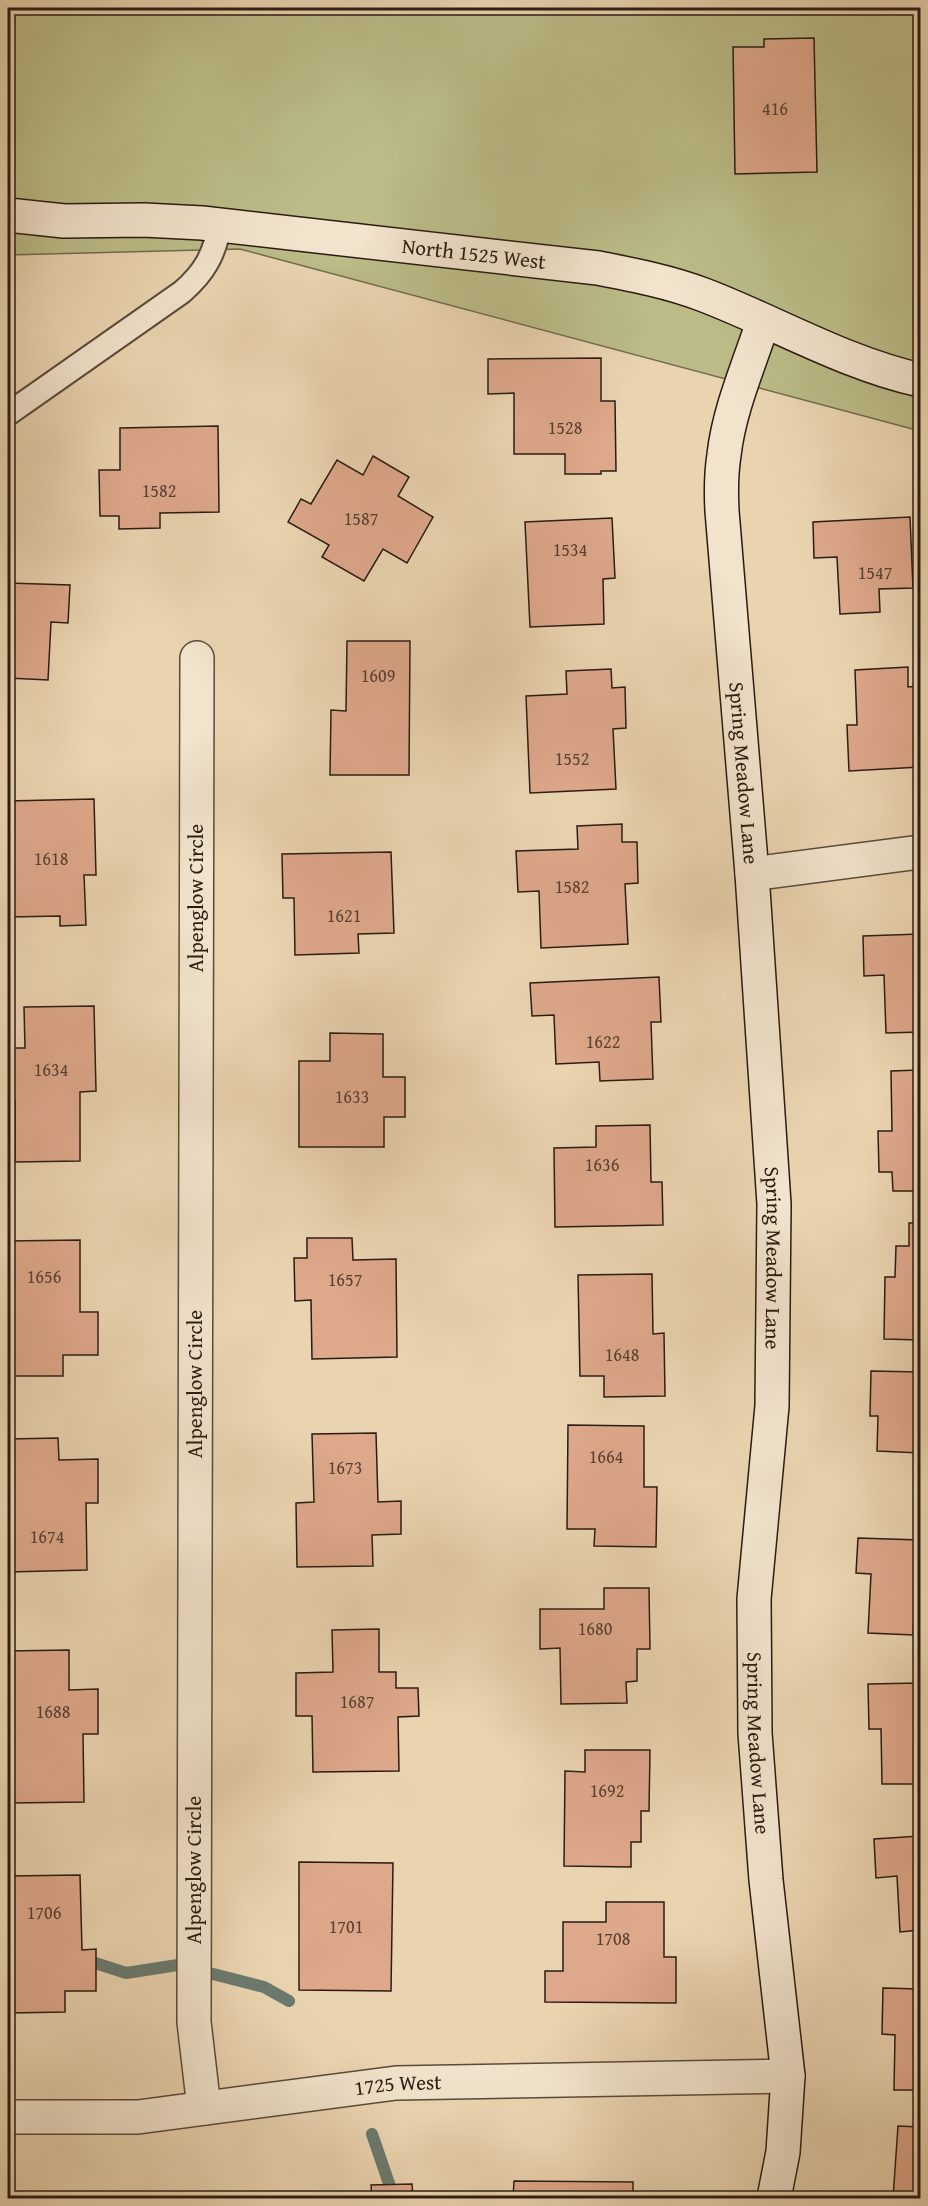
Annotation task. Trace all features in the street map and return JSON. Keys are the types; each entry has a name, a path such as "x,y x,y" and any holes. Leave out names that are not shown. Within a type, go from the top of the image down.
{"street":[{"name":"North 1525 West","path":"8,216 64,221 144,220 220,225 598,268 674,285 705,296 848,358 897,375 921,380"},
{"name":"Spring Meadow Lane","path":"763,322 729,425 721,482 752,874 774,1204 772,1406 754,1599 756,1733 766,1880 788,2076 783,2152 774,2199"},
{"name":"Alpenglow Circle","path":"197,658 194,2022 204,2108"},
{"path":"752,874 921,852"},
{"name":"1725 West","path":"8,2116 138,2117 396,2083 788,2076"}],"lane":[{"path":"8,414 195,281 216,248 220,225"}],"green space":[{"path":"8,8 920,8 920,431 240,249 8,255"}],"building":[{"path":"814,38 817,172 735,174 733,47 764,47 764,39"},
{"path":"601,358 601,401 615,401 616,471 601,471 601,474 565,474 565,454 514,454 514,393 488,394 488,359"},
{"path":"218,426 219,512 160,513 160,528 119,529 119,516 100,516 99,470 120,470 120,428"},
{"path":"373,456 409,477 398,496 433,517 407,563 383,549 364,581 322,557 329,545 288,522 301,499 311,504 337,460 363,475"},
{"path":"910,517 913,588 879,589 880,612 840,614 837,557 814,558 813,522"},
{"path":"612,518 615,578 603,579 604,624 530,627 525,522"},
{"path":"8,583 70,585 68,623 51,622 48,680 8,678"},
{"path":"347,641 410,641 409,775 330,775 331,710 346,711"},
{"path":"908,667 908,687 920,686 920,767 849,771 847,725 857,725 855,670"},
{"path":"611,669 612,688 625,687 626,728 613,729 616,789 530,793 526,696 567,694 566,671"},
{"path":"94,799 96,875 84,875 86,925 60,926 60,916 8,917 8,801"},
{"path":"622,824 622,842 637,842 638,883 625,884 628,944 541,948 539,891 518,892 516,851 578,849 577,826"},
{"path":"391,852 394,933 358,934 359,953 295,955 294,898 283,898 282,854"},
{"path":"920,934 920,1032 886,1033 884,975 864,976 863,936"},
{"path":"659,977 661,1022 651,1022 653,1079 600,1081 599,1062 556,1064 554,1015 532,1016 530,983"},
{"path":"94,1006 96,1091 80,1092 80,1161 15,1162 15,1100 8,1100 8,1048 25,1048 24,1007"},
{"path":"330,1033 383,1034 383,1077 405,1077 405,1117 384,1117 384,1147 299,1147 299,1061 330,1061"},
{"path":"920,1070 920,1191 893,1191 892,1172 879,1172 878,1131 892,1131 891,1071"},
{"path":"650,1125 651,1182 662,1182 663,1225 555,1227 554,1148 596,1147 596,1126"},
{"path":"909,1223 920,1223 920,1340 884,1339 885,1277 895,1277 896,1246 909,1246"},
{"path":"307,1238 352,1238 353,1260 396,1259 397,1357 312,1359 311,1300 295,1301 294,1258 307,1258"},
{"path":"80,1240 80,1312 98,1312 98,1355 63,1355 63,1376 8,1376 8,1241"},
{"path":"652,1274 653,1334 664,1333 665,1396 604,1397 604,1376 580,1376 578,1275"},
{"path":"871,1371 920,1372 920,1453 877,1451 878,1416 870,1416"},
{"path":"568,1425 644,1426 644,1487 657,1487 656,1547 594,1546 595,1529 567,1529"},
{"path":"376,1433 378,1502 401,1501 401,1534 372,1535 373,1566 297,1567 296,1503 314,1502 312,1434"},
{"path":"58,1438 59,1460 98,1459 98,1503 86,1503 87,1570 8,1572 8,1439"},
{"path":"858,1538 920,1540 920,1615 914,1615 913,1635 868,1633 871,1574 856,1573"},
{"path":"604,1588 649,1588 650,1649 637,1649 637,1681 626,1682 627,1703 561,1704 560,1648 540,1649 540,1609 604,1609"},
{"path":"379,1629 379,1672 396,1672 396,1688 418,1688 419,1716 398,1717 399,1771 313,1772 312,1716 296,1716 296,1673 333,1672 332,1630"},
{"path":"69,1650 69,1690 98,1689 98,1734 83,1734 84,1802 13,1803 12,1747 8,1747 8,1651"},
{"path":"920,1683 920,1784 882,1784 881,1729 869,1729 868,1684"},
{"path":"585,1750 650,1750 649,1811 641,1811 641,1842 631,1842 631,1867 564,1866 565,1771 585,1772"},
{"path":"920,1836 920,1930 900,1932 897,1876 876,1878 874,1839"},
{"path":"299,1862 393,1863 391,1991 299,1990"},
{"path":"80,1875 82,1950 96,1949 96,1991 65,1991 65,2012 8,2013 8,1876"},
{"path":"606,1902 664,1902 664,1957 676,1957 676,2003 545,2002 545,1971 563,1971 563,1922 606,1922"},
{"path":"883,1988 920,1989 920,2090 894,2090 895,2035 882,2034"},
{"path":"898,2126 920,2127 920,2198 893,2198"},
{"path":"514,2181 633,2182 633,2198 513,2198"},
{"path":"412,2184 413,2198 372,2198 371,2185"}],"waterway":[{"path":"80,1958 126,1973 178,1965 264,1987 289,2001"},
{"path":"372,2134 394,2198"}]}
